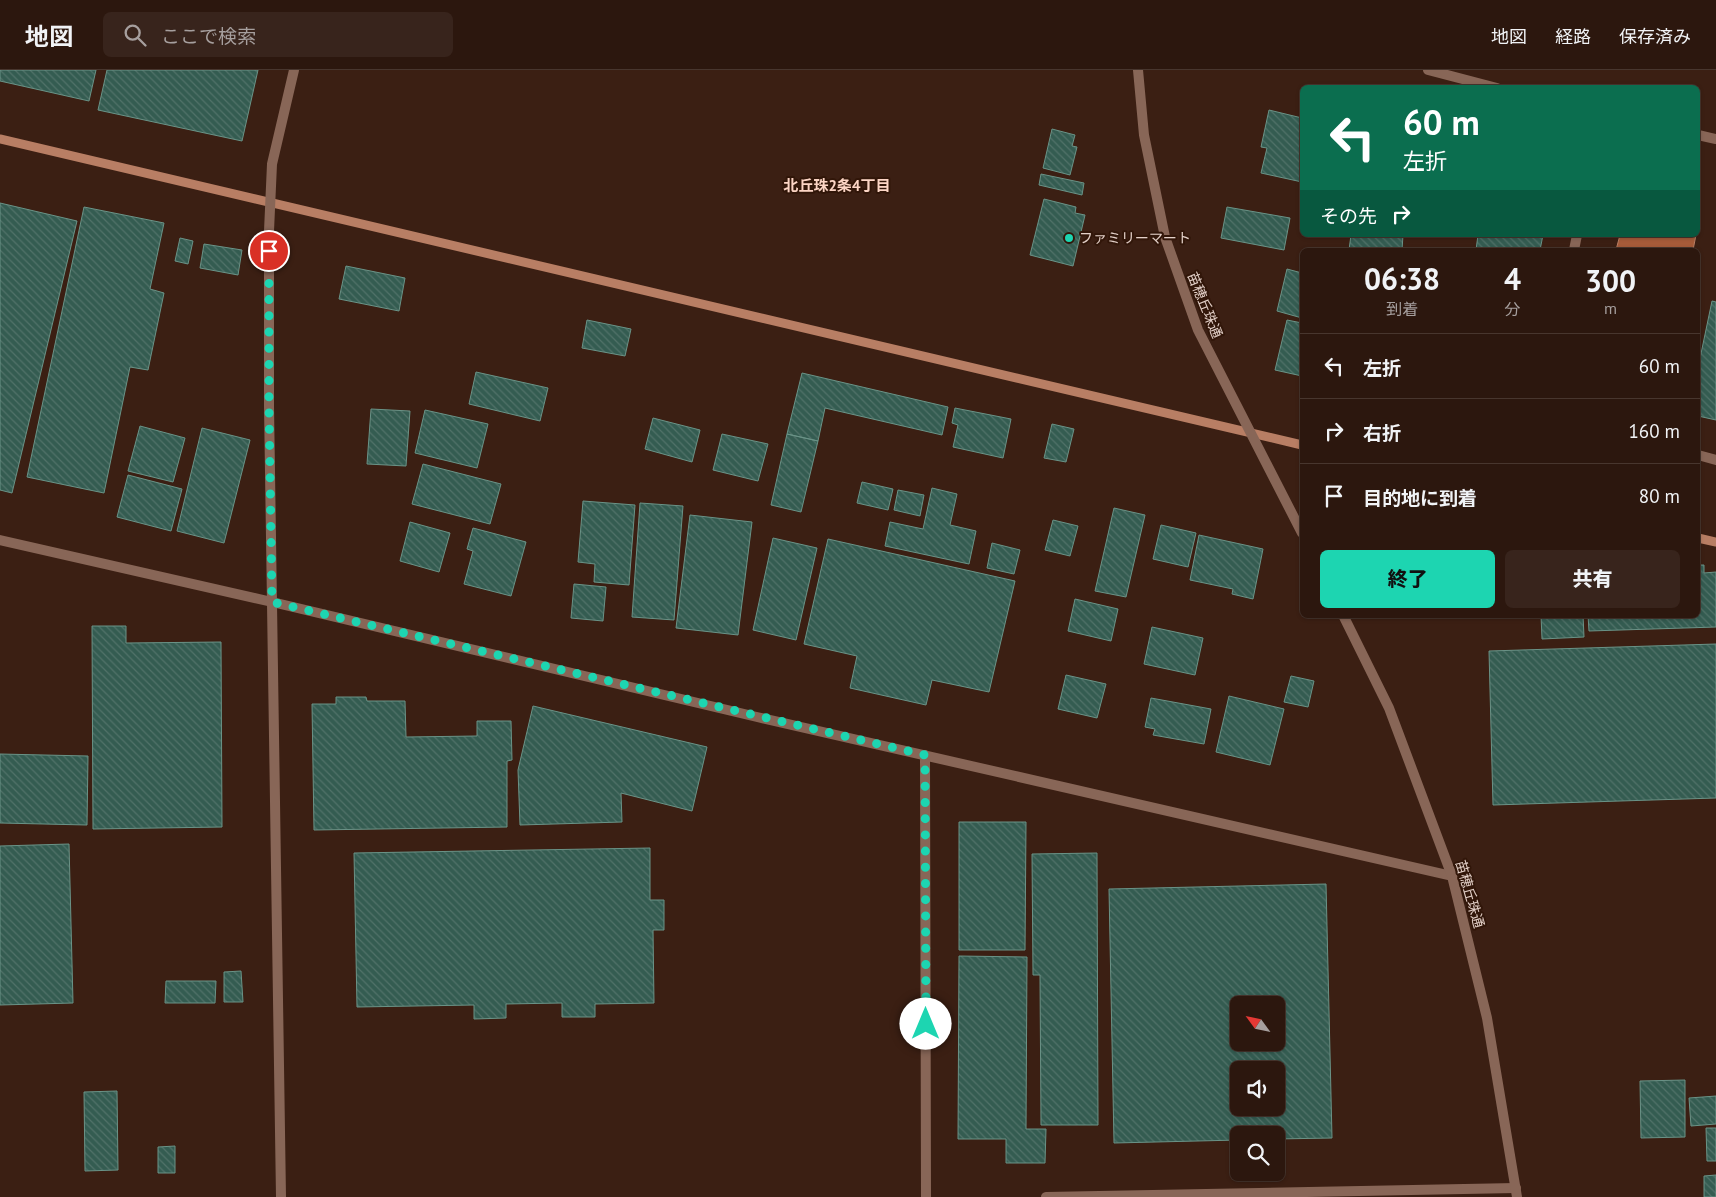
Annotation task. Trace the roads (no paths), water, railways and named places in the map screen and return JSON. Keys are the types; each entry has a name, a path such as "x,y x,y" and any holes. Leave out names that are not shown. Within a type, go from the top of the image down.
{"street":[{"path":"281,1197 269,406 269,231 272,164 294,70"},
{"name":"苗穂丘珠通","path":"1138,70 1144,135 1165,237 1198,330 1300,529"},
{"path":"1428,70 1486,85"},
{"path":"1700,135 1716,139"},
{"path":"1700,456 1716,460"},
{"path":"0,540 1452,876"},
{"name":"苗穂丘珠通","path":"1344,618 1389,708 1452,876 1488,1018 1517,1193"},
{"path":"925,755 926,1197"},
{"path":"1046,1197 1517,1193"}],"waterway":[{"path":"0,139 1300,445"},
{"path":"1700,538 1716,542"}],"place":[{"name":"ファミリーマート","path":"1069,238"}],"district":[{"name":"北丘珠2条4丁目","path":"837,185"}]}
